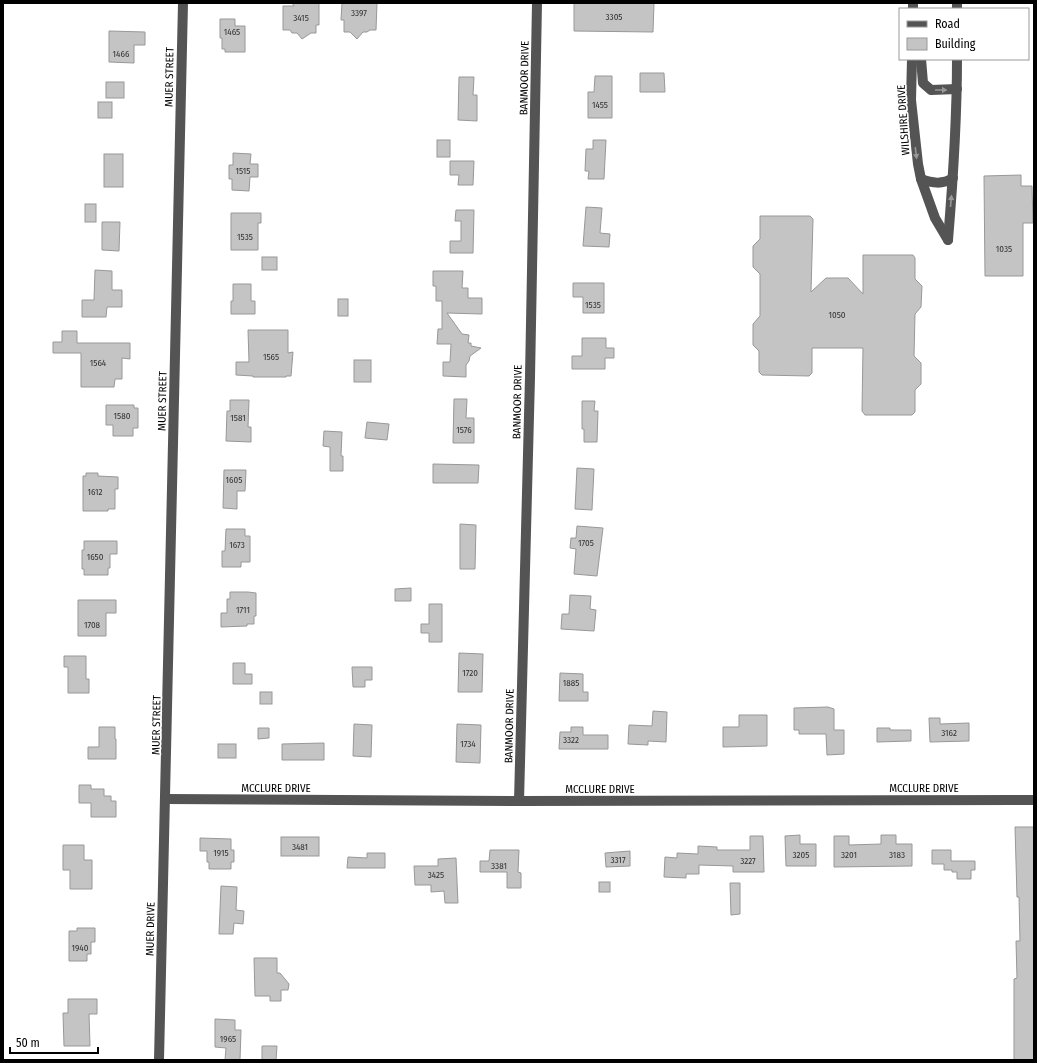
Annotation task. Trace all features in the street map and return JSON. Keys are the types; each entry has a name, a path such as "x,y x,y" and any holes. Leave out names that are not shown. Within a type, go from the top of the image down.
{"street":[{"name":"MUER STREET","path":"166,800 183,3"},
{"name":"BANMOOR DRIVE","path":"519,801 530,377 537,3"},
{"name":"WILSHIRE DRIVE","path":"912,60 913,128 918,164 921,179 935,218 948,240 953,178 957,60"},
{"name":"WILSHIRE DRIVE","path":"922,60 923,83 931,90 957,89"},
{"path":"921,179 936,183 946,182 953,178"},
{"name":"MCCLURE DRIVE","path":"166,800 1034,800"},
{"name":"MUER DRIVE","path":"160,1060 166,800"}],"building":[{"path":"292,3 319,3 319,25 316,25 316,33 311,33 302,39 297,33 292,33 290,30 283,30 283,6 294,6"},
{"path":"342,3 377,3 376,30 363,32 357,39 350,32 344,32 344,20 341,20"},
{"path":"574,3 654,3 653,32 574,31"},
{"path":"220,19 235,19 235,26 245,26 245,52 225,52 225,49 222,49 222,38 220,38"},
{"path":"109,31 145,32 145,45 134,45 134,63 109,62"},
{"path":"640,73 664,73 665,92 640,92"},
{"path":"595,76 612,76 612,118 588,118 588,92 594,92"},
{"path":"459,77 474,77 473,95 477,95 477,121 458,120"},
{"path":"106,82 124,82 124,98 106,98"},
{"path":"98,102 112,102 112,118 98,118"},
{"path":"437,140 450,140 450,157 437,157"},
{"path":"593,140 606,140 604,179 588,179 589,171 585,171 586,149 593,149"},
{"path":"233,153 251,154 250,164 258,164 258,177 250,177 249,191 232,190 232,179 229,179 229,165 233,165"},
{"path":"104,154 123,154 123,187 104,187"},
{"path":"450,161 474,161 473,185 458,185 459,175 450,175"},
{"path":"1021,175 1021,186 1032,186 1033,223 1023,223 1023,276 985,276 984,176"},
{"path":"85,204 96,204 96,222 85,222"},
{"path":"586,207 602,208 600,233 610,234 609,247 583,246"},
{"path":"456,210 474,210 473,253 450,253 450,241 461,241 461,221 455,221"},
{"path":"231,213 261,213 261,223 258,223 258,250 231,250"},
{"path":"760,216 810,216 813,219 811,292 826,278 848,278 863,294 863,255 913,255 915,258 915,279 922,286 921,307 915,314 914,356 921,363 921,384 915,390 915,412 912,415 865,415 862,411 863,348 812,348 812,373 809,376 762,375 759,372 759,351 753,345 753,324 760,316 760,274 753,267 753,246 760,239"},
{"path":"102,222 120,222 119,251 102,250"},
{"path":"262,257 277,257 277,270 262,270"},
{"path":"95,270 112,271 112,290 122,290 122,307 107,307 106,317 82,317 82,300 94,300"},
{"path":"433,271 463,271 462,288 468,288 468,298 482,298 482,314 447,313 462,334 469,335 468,343 471,343 471,346 481,348 470,356 466,365 466,377 443,376 443,362 450,362 451,344 437,344 438,329 442,329 442,301 436,301 436,286 433,286"},
{"path":"573,283 604,283 604,313 583,313 583,297 573,297"},
{"path":"233,284 251,284 251,301 255,301 255,314 231,314"},
{"path":"338,299 348,299 348,316 338,316"},
{"path":"248,330 288,330 288,353 293,352 291,376 253,377 236,375 236,362 249,362"},
{"path":"62,331 77,331 77,343 130,343 130,359 122,358 122,379 115,379 114,387 81,387 81,353 53,353 53,342 62,342"},
{"path":"582,338 606,338 606,348 614,348 614,358 605,358 605,369 572,369 572,356 582,356"},
{"path":"354,360 371,360 371,382 354,382"},
{"path":"454,399 467,399 466,418 474,418 474,443 453,443"},
{"path":"230,400 249,400 248,427 251,427 251,442 226,441 227,411 230,411"},
{"path":"582,401 595,401 594,411 598,411 597,442 584,442 584,429 582,429"},
{"path":"106,405 134,405 134,408 138,408 138,428 133,428 133,436 113,436 113,425 106,425"},
{"path":"367,422 389,424 387,440 365,438"},
{"path":"324,431 342,432 341,456 343,456 343,471 330,471 330,447 323,446"},
{"path":"433,464 479,465 478,483 433,483"},
{"path":"577,468 594,469 592,510 575,509"},
{"path":"224,470 246,470 245,491 237,491 237,509 223,508"},
{"path":"86,473 98,473 98,476 118,477 118,489 115,489 115,509 108,509 108,511 83,511 83,476 86,476"},
{"path":"460,524 476,525 475,569 460,569"},
{"path":"577,526 603,528 597,576 574,574 576,549 570,548 571,538 576,538"},
{"path":"226,529 245,529 245,536 250,536 250,562 241,562 241,567 222,567 222,551 225,551"},
{"path":"84,541 117,541 117,554 110,554 110,568 108,568 108,575 84,575 84,569 82,569 82,550 84,550"},
{"path":"411,588 411,601 395,601 395,589"},
{"path":"230,592 256,593 256,616 254,616 254,624 247,624 247,626 221,627 221,613 227,613 227,599 230,599"},
{"path":"570,595 591,596 590,609 596,610 594,631 561,629 562,614 569,614"},
{"path":"78,600 116,600 116,613 106,613 106,636 78,636"},
{"path":"429,604 442,604 442,642 429,642 429,633 421,633 421,624 429,624"},
{"path":"459,653 483,654 482,692 458,692"},
{"path":"64,656 86,656 86,679 89,679 89,693 68,693 68,667 64,667"},
{"path":"233,663 245,663 245,674 252,674 252,684 233,684"},
{"path":"352,667 372,667 372,680 365,680 365,687 353,687"},
{"path":"560,673 583,674 583,692 588,692 588,701 559,701"},
{"path":"260,692 272,692 272,704 260,704"},
{"path":"828,707 834,709 834,730 844,730 844,754 827,755 826,734 799,734 799,730 794,730 794,708"},
{"path":"653,711 667,712 666,742 648,741 648,745 628,744 629,725 652,726"},
{"path":"739,715 767,715 767,746 723,747 723,727 739,727"},
{"path":"929,718 940,718 940,724 969,723 969,741 930,742"},
{"path":"354,724 372,725 371,757 353,756"},
{"path":"457,724 481,725 480,763 456,762"},
{"path":"99,727 115,727 116,759 88,759 88,747 99,747"},
{"path":"571,727 583,727 583,735 608,735 608,749 559,749 560,732 571,732"},
{"path":"258,728 269,728 269,738 258,739"},
{"path":"877,728 890,728 890,730 911,730 911,741 877,742"},
{"path":"324,743 324,760 282,760 282,744"},
{"path":"218,744 236,744 236,758 218,758"},
{"path":"79,785 91,785 91,789 104,789 104,796 111,796 111,801 116,801 116,817 91,817 91,803 79,803"},
{"path":"1015,827 1034,827 1034,1060 1014,1060 1014,979 1017,978 1016,941 1020,941"},
{"path":"800,835 800,844 816,844 816,866 786,866 785,836"},
{"path":"881,835 896,835 896,844 912,844 912,866 834,867 834,836 849,836 849,845 881,844"},
{"path":"750,836 763,836 764,872 733,872 733,866 699,865 699,874 686,874 686,878 664,877 665,857 677,858 677,853 698,854 698,846 717,847 717,850 750,850"},
{"path":"281,837 319,837 319,856 281,856"},
{"path":"200,838 231,839 231,850 234,850 234,862 231,862 231,869 209,869 209,862 207,862 207,851 200,851"},
{"path":"63,845 84,845 84,860 92,860 92,889 70,889 70,870 63,870"},
{"path":"490,850 519,850 518,872 521,873 521,888 507,888 507,872 480,872 480,861 489,861"},
{"path":"932,850 951,850 951,861 975,861 975,870 971,870 971,879 957,879 957,872 952,872 952,870 944,870 944,864 932,864"},
{"path":"630,851 630,866 606,867 605,853"},
{"path":"367,853 385,853 385,868 347,868 348,857 367,858"},
{"path":"456,858 458,903 445,903 444,891 431,892 431,885 415,885 414,866 438,866 438,859"},
{"path":"599,882 610,882 610,892 599,892"},
{"path":"730,883 740,883 740,914 731,915"},
{"path":"221,886 237,887 236,910 244,911 243,924 234,923 233,934 219,934"},
{"path":"77,928 95,928 95,942 91,942 91,954 87,954 87,961 69,961 69,931 77,931"},
{"path":"254,958 277,958 277,973 280,973 289,984 288,990 281,990 281,1001 270,1001 270,996 255,996"},
{"path":"68,999 97,999 97,1014 89,1014 90,1046 64,1046 63,1013 68,1013"},
{"path":"215,1019 235,1020 235,1030 241,1030 240,1060 225,1060 226,1048 215,1047"},
{"path":"262,1046 277,1046 276,1060 262,1060"}]}
